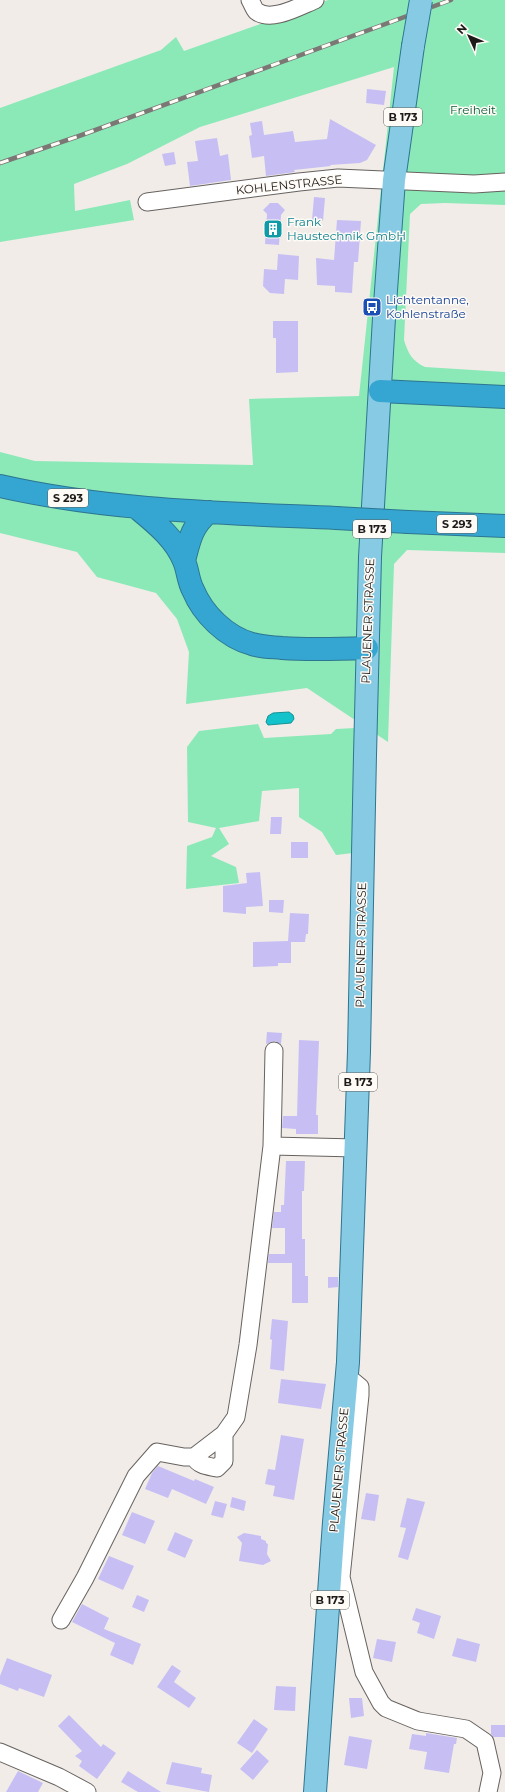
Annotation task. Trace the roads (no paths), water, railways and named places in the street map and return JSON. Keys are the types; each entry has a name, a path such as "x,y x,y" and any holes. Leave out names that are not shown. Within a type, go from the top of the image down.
{"highway":[{"path":"380,391 505,397"},
{"name":"S 293","path":"0,486 74,499 136,507 209,512 505,526"},
{"path":"136,507 165,532 184,561 190,583 198,602 217,624 235,638 252,644 268,647 322,649 367,648"},
{"path":"184,561 190,536 194,527 209,512"}],"main road":[{"name":"PLAUENER STRASSE","path":"315,1792 334,1522 346,1379 360,1051 370,557 394,180 421,0"}],"street":[{"path":"250,0 256,10 268,16 290,11 315,0"},
{"name":"KOHLENSTRASSE","path":"147,202 338,178 474,184 505,182"},
{"path":"61,1620 85,1578 136,1476 157,1452 184,1457 194,1457 224,1434 236,1417 247,1352 272,1146 274,1051"},
{"path":"272,1146 356,1148"},
{"path":"346,1379 354,1382 360,1387 360,1395 341,1577 364,1672 381,1703 386,1708 418,1721 466,1729 485,1742 492,1773 488,1792"},
{"path":"0,1752 59,1777 87,1792"}],"water":[{"path":"289,712 293,715 294,719 291,723 268,725 266,722 268,716 273,713"}],"railway":[{"path":"0,163 79,136 451,0"}],"place":[{"name":"Frank Haustechnik GmbH","path":"273,229"},
{"name":"Lichtentanne, Kohlenstraße","path":"372,307"}],"park label":[{"name":"Freiheit","path":"473,110"}]}
